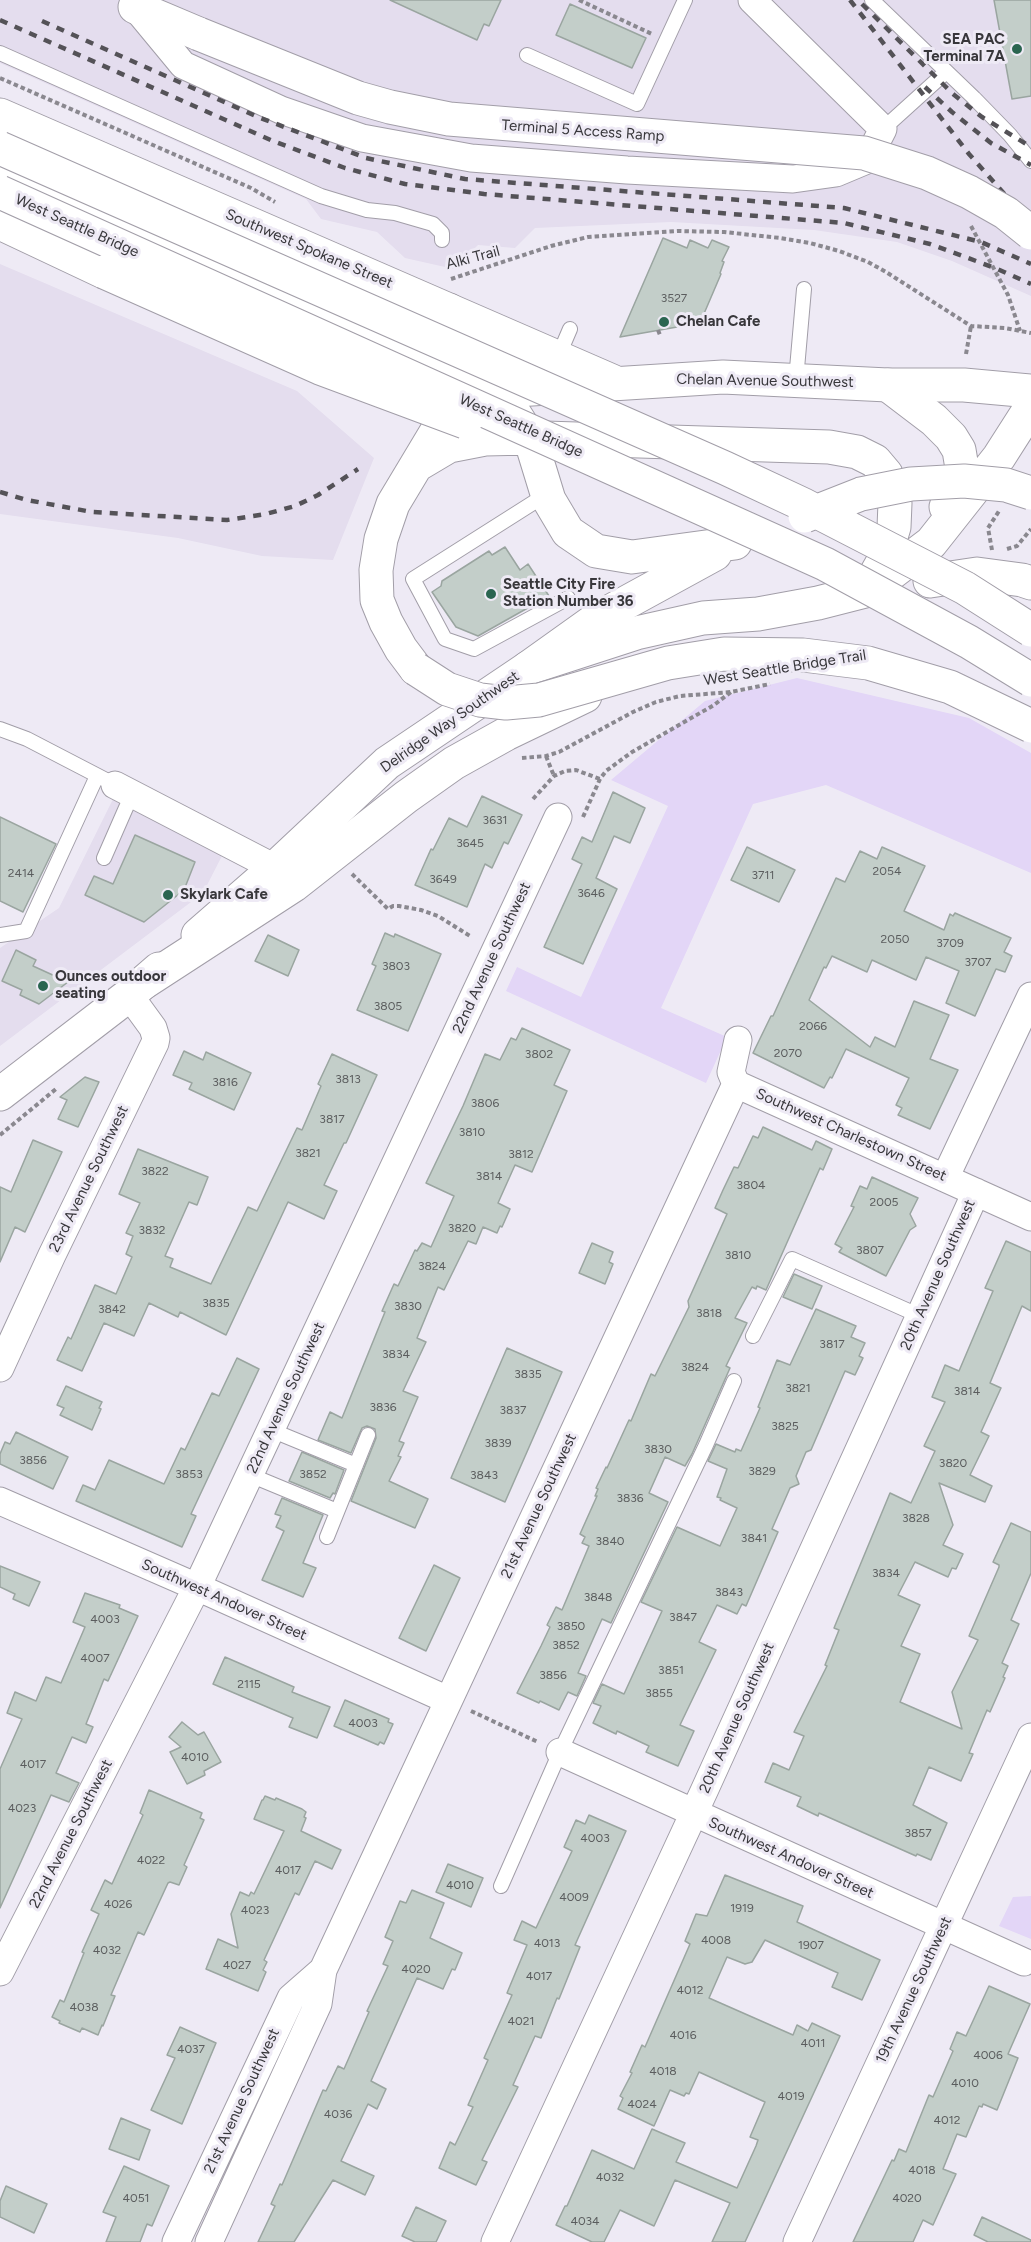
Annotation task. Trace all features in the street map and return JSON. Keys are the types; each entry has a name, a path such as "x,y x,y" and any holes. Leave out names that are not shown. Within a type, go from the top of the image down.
{"main road":[{"name":"Terminal 5 Access Ramp","path":"136,4 199,34 358,98 390,107 449,119 864,153 927,173 969,192 1006,213 1031,233"},
{"name":"Southwest Spokane Street","path":"0,115 564,343 618,383"},
{"path":"0,148 744,477 875,540 965,588 1031,630"},
{"path":"0,172 500,391"},
{"name":"West Seattle Bridge","path":"0,192 825,564 969,642 1031,680"},
{"path":"0,223 104,272 330,372 434,412 634,477"},
{"path":"257,286 283,308 304,333 322,345 361,364 384,380 406,406 417,433 416,466"},
{"path":"447,294 500,391 530,438 547,494 568,532 596,551 674,562"},
{"name":"Chelan Avenue Southwest","path":"668,663 539,700 506,703 480,699 447,689 416,669 401,649 377,600 376,570 381,539 393,504 444,419 459,404 480,395 500,391 723,377 888,385 964,385 1031,391"},
{"path":"888,385 934,420 951,437 959,450 962,468 931,543"},
{"name":"Delridge Way Southwest","path":"0,1094 133,991 275,868 387,764 528,668 636,633 703,618 758,615 869,590 931,543 999,457 1031,406"},
{"path":"416,466 449,446 486,440 530,438 829,447 857,452 875,461 886,474 895,503 894,527 869,590"},
{"path":"528,668 674,562 735,543 861,494 911,484 964,481 1006,485 1017,499"},
{"path":"869,590 977,574 1031,583"},
{"path":"133,991 294,885 406,797 454,763 506,734 584,697 668,663 724,654 802,655 868,663 950,687 1031,726"}],"street":[{"path":"136,4 183,65 281,110 362,138 471,158 627,170 793,179 836,173 867,160 883,129 752,0"},
{"path":"115,785 275,868"},
{"name":"22nd Avenue Southwest","path":"0,1972 197,1587 271,1430 568,822"},
{"name":"23rd Avenue Southwest","path":"0,1368 156,1038 133,991"},
{"path":"945,1178 1031,996"},
{"name":"21st Avenue Southwest","path":"209,2242 318,2004 323,1970 456,1710 736,1083 731,1072 738,1040"},
{"name":"Southwest Charlestown Street","path":"736,1083 1031,1217"},
{"name":"20th Avenue Southwest","path":"495,2242 694,1814 976,1192"},
{"name":"Southwest Andover Street","path":"0,1501 197,1587 456,1710"},
{"name":"19th Avenue Southwest","path":"796,2242 1031,1737"},
{"name":"Southwest Andover Street","path":"552,1748 1024,1962"},
{"name":"21st Avenue Southwest","path":"176,2242 291,1998 323,1970"}],"lane":[{"path":"527,55 637,104 685,0"},
{"path":"872,0 1010,135 1031,161"},
{"path":"0,53 321,195 367,210 395,213 433,224 441,233 442,240"},
{"path":"883,129 946,72"},
{"path":"796,380 804,289"},
{"path":"547,494 413,579 446,639 474,649 568,598"},
{"path":"0,729 27,739 115,785"},
{"path":"104,858 115,785"},
{"path":"0,934 26,931 115,785"},
{"path":"753,1336 792,1259 920,1316"},
{"path":"501,1886 552,1748 706,1445 734,1381"},
{"path":"271,1430 356,1465"},
{"path":"327,1537 368,1435"},
{"path":"250,1475 337,1511"}],"path":[{"path":"579,0 665,40"},
{"path":"0,78 251,188 283,207"},
{"name":"Alki Trail","path":"447,294 452,279 551,246 588,237 677,231 724,232 810,243 868,262 971,326 1005,328 1031,333"},
{"path":"995,268 1008,295 1020,331"},
{"path":"966,354 971,326"},
{"path":"993,559 988,528 1017,499"},
{"path":"992,551 1017,546 1031,529"},
{"name":"West Seattle Bridge Trail","path":"554,776 546,756 559,752 656,702 680,696 731,692 778,682"},
{"path":"568,822 606,771 632,752 714,705 731,692"},
{"path":"532,800 554,776 565,771 576,770 600,779"},
{"path":"348,870 388,909 399,906 421,910 438,916 470,936"},
{"path":"456,1710 470,1711 552,1748"}],"shaded area":[{"path":"0,0 1031,0 1031,296 952,261 897,242 814,230 671,222 535,228 515,248 478,245 454,269 405,258 377,232 321,219 306,199 0,63"},
{"path":"0,264 297,391 374,458 333,560 262,556 178,538 0,514"},
{"path":"797,678 969,718 1031,753 1031,873 826,785 753,804 661,1008 727,1037 706,1083 506,991 517,967 581,997 668,806 611,780 705,701"},
{"path":"115,795 226,848 203,893 0,1046 0,948 59,908"},
{"path":"1031,1896 1031,1939 999,1926 1013,1897"}],"building":[{"path":"390,0 501,0 489,26 484,24 477,40"},
{"name":"SEA PAC Terminal 7A","path":"994,0 1031,0 1031,96 1012,99"},
{"path":"570,4 646,38 632,68 556,35"},
{"path":"663,238 687,248 690,240 708,248 712,240 729,247 722,261 724,262 721,274 700,323 620,337"},
{"name":"Seattle City Fire Station Number 36","path":"505,547 520,570 528,564 549,596 478,636 456,627 432,592 441,586 442,581 489,551 492,555"},
{"path":"613,792 645,808 630,843 614,836 596,878 617,889 583,964 544,947 582,864 572,859 582,837 592,842"},
{"path":"482,796 522,815 508,844 504,842 492,868 485,864 467,907 415,885 431,849 433,850 449,818 467,827"},
{"path":"0,817 56,844 23,912 0,901"},
{"path":"135,835 195,862 184,890 144,922 85,895 94,876 113,884"},
{"path":"747,847 795,870 779,902 731,880"},
{"path":"882,847 925,866 904,911 944,930 950,914 953,916 955,913 1011,938 1004,952 1012,956 1005,972 996,969 975,1016 946,1003 959,971 926,957 916,980 872,960 867,972 832,956 826,968 824,967 809,1000 870,1047 875,1037 895,1047 914,1001 949,1015 930,1059 958,1070 930,1129 898,1115 902,1108 896,1105 909,1078 846,1049 832,1078 830,1077 824,1088 753,1053 773,1016 836,878 845,882 860,851 877,859"},
{"path":"385,933 394,937 395,934 441,954 408,1031 357,1010 376,966 372,964"},
{"path":"268,935 299,950 288,976 255,961"},
{"path":"16,950 36,960 33,966 68,982 39,1004 20,995 22,990 2,981"},
{"path":"522,1028 570,1050 554,1085 567,1091 532,1172 515,1165 498,1203 510,1209 502,1227 500,1226 497,1233 483,1227 476,1244 468,1241 444,1290 438,1287 417,1338 426,1342 403,1391 418,1397 399,1441 404,1443 398,1456 401,1457 389,1481 428,1499 415,1528 351,1501 376,1438 375,1429 367,1426 362,1428 351,1453 318,1440 330,1412 342,1418 394,1284 398,1286 415,1250 417,1251 422,1243 431,1247 454,1196 426,1183 485,1054 500,1060 511,1038 516,1040"},
{"path":"184,1051 203,1060 206,1052 251,1073 234,1110 189,1089 192,1083 173,1075"},
{"path":"332,1054 377,1075 324,1185 337,1191 324,1219 288,1202 226,1335 180,1312 178,1317 149,1303 134,1336 104,1323 82,1371 57,1360 68,1337 71,1339 95,1285 116,1294 132,1257 126,1254 133,1236 126,1233 140,1203 119,1194 138,1149 208,1177 197,1205 189,1202 165,1256 173,1259 170,1267 211,1284 248,1207 257,1211 297,1128 302,1130 321,1086 318,1084"},
{"path":"85,1077 99,1082 78,1127 58,1119 67,1100 60,1097"},
{"path":"763,1127 812,1150 816,1141 832,1149 823,1170 820,1168 766,1290 757,1286 756,1289 752,1287 735,1318 747,1323 726,1366 730,1368 692,1454 685,1466 665,1457 649,1493 668,1502 611,1623 602,1619 578,1673 586,1676 577,1696 568,1692 559,1710 540,1701 539,1703 517,1693 550,1627 547,1625 556,1607 562,1610 589,1546 582,1543 585,1537 580,1534 597,1496 595,1496 598,1489 596,1488 629,1420 631,1421 651,1374 655,1376 689,1307 688,1301 727,1214 715,1208 723,1190 734,1167 738,1168 753,1136 758,1138"},
{"path":"33,1140 62,1152 25,1232 15,1227 0,1262 0,1187 11,1192"},
{"path":"872,1177 918,1198 910,1214 916,1226 910,1230 886,1276 839,1252 842,1248 835,1244 854,1207 851,1206 860,1186 867,1189"},
{"path":"1006,1241 1031,1252 1031,1311 1022,1306 990,1383 1001,1388 981,1432 989,1436 970,1475 992,1486 985,1502 939,1483 953,1525 943,1545 963,1554 956,1569 952,1568 948,1577 915,1562 898,1595 920,1605 901,1646 920,1654 900,1702 962,1729 952,1692 978,1640 969,1636 999,1567 993,1562 1011,1523 1031,1532 1031,1573 1011,1620 1019,1624 1002,1663 1008,1666 1003,1677 1005,1678 990,1712 987,1710 969,1753 973,1754 961,1781 929,1767 913,1805 947,1823 931,1860 917,1854 916,1856 819,1813 818,1816 797,1806 801,1797 765,1782 773,1763 789,1770 804,1736 794,1732 827,1666 825,1665 839,1630 834,1628 890,1493 911,1503 935,1451 924,1446 945,1402 932,1397 945,1365 959,1371 993,1291 985,1288"},
{"path":"592,1243 613,1252 609,1262 613,1264 605,1284 579,1273"},
{"path":"794,1274 822,1286 812,1309 783,1297"},
{"path":"816,1309 856,1326 851,1337 865,1343 859,1356 863,1358 855,1375 845,1371 811,1450 806,1452 796,1476 799,1484 790,1488 772,1529 778,1532 746,1606 742,1604 737,1614 717,1605 699,1642 716,1650 680,1725 694,1731 678,1766 646,1752 649,1746 593,1723 601,1706 593,1703 602,1684 624,1694 662,1611 641,1602 677,1527 720,1546 737,1508 717,1497 727,1469 708,1461 716,1444 735,1452 736,1449 741,1451 760,1408 758,1407 777,1360 790,1365"},
{"path":"507,1348 562,1372 505,1502 451,1478"},
{"path":"237,1358 259,1369 191,1514 196,1516 182,1547 76,1501 83,1485 95,1490 109,1460 164,1484 181,1448 185,1450 212,1393 219,1396"},
{"path":"66,1386 102,1402 92,1430 60,1415 64,1408 57,1405"},
{"path":"16,1432 68,1457 53,1489 0,1464 0,1454 5,1442 10,1444"},
{"path":"302,1452 344,1470 335,1494 333,1493 330,1498 289,1481"},
{"path":"282,1498 323,1515 303,1563 316,1568 303,1597 262,1580 284,1531 276,1527 281,1516 275,1514"},
{"path":"434,1565 460,1578 426,1651 399,1638"},
{"path":"0,1566 40,1582 29,1606 13,1599 15,1594 0,1587"},
{"path":"85,1593 120,1605 119,1608 138,1616 108,1681 104,1679 86,1724 93,1727 86,1743 72,1737 56,1773 79,1783 69,1802 51,1795 0,1908 0,1769 22,1719 7,1713 15,1692 36,1701 46,1677 61,1683 85,1627 73,1622"},
{"path":"225,1657 294,1687 292,1692 330,1707 317,1738 289,1727 293,1718 213,1684"},
{"path":"345,1700 389,1719 388,1722 393,1724 384,1744 380,1742 378,1745 334,1726"},
{"path":"182,1722 198,1735 204,1732 221,1762 204,1771 205,1775 187,1784 170,1752 181,1747 169,1737"},
{"path":"149,1790 202,1813 200,1818 204,1820 184,1865 187,1867 179,1885 168,1883 144,1935 138,1932 111,1995 115,1996 98,2035 82,2028 80,2032 59,2023 60,2021 52,2017 60,2000 64,2002 99,1914 91,1910 105,1880 112,1884 143,1815 140,1813"},
{"path":"265,1796 302,1809 306,1812 304,1817 306,1818 301,1831 341,1850 332,1869 315,1861 299,1895 295,1893 264,1960 267,1962 263,1970 266,1972 258,1991 206,1969 218,1939 238,1948 231,1914 240,1892 249,1896 251,1892 254,1894 284,1831 254,1819"},
{"path":"589,1815 626,1831 575,1945 580,1947 559,1999 557,1998 541,2038 535,2036 513,2085 518,2087 482,2160 487,2162 476,2185 439,2168 450,2142 455,2145 473,2107 468,2105 488,2060 484,2058 512,1995 507,1993 527,1945 514,1940 522,1921 536,1928 572,1851 564,1847 576,1820 585,1824"},
{"path":"448,1864 483,1878 471,1907 436,1892"},
{"path":"725,1875 803,1906 797,1922 880,1960 862,2000 832,1987 838,1973 765,1940 752,1962 745,1964 727,1957 709,1998 793,2035 797,2025 808,2031 812,2023 840,2036 745,2242 712,2242 730,2203 675,2180 654,2226 620,2210 604,2242 592,2242 556,2225 592,2150 634,2169 652,2129 685,2143 676,2162 737,2188 756,2146 758,2140 750,2137 765,2102 699,2072 689,2094 686,2093 684,2096 670,2090 654,2126 618,2109 623,2098 620,2096 632,2073 630,2072 642,2045 645,2047 690,1944 685,1941 696,1914 707,1916"},
{"path":"412,1890 444,1903 430,1938 462,1953 443,1989 417,1978 371,2081 386,2089 377,2109 368,2104 341,2161 374,2176 365,2195 333,2180 294,2242 258,2242 275,2206 271,2204 280,2184 282,2185 323,2090 326,2091 338,2066 344,2069 369,2012 367,2011 388,1966 383,1964 393,1941 385,1937 400,1901 406,1903"},
{"path":"989,1986 1030,2004 1008,2054 1018,2058 997,2110 983,2104 982,2107 979,2106 966,2137 957,2134 943,2169 956,2174 933,2225 923,2220 913,2242 853,2242 892,2160 894,2161 899,2149 906,2152 929,2095 933,2097 953,2051 950,2049 957,2032 966,2036"},
{"path":"180,2027 216,2043 182,2124 151,2110 175,2058 167,2055"},
{"path":"121,2118 150,2130 139,2160 109,2149"},
{"path":"124,2166 169,2186 152,2226 147,2224 140,2242 106,2242 116,2217 103,2212"},
{"path":"6,2186 47,2204 34,2233 0,2217 0,2201"},
{"path":"416,2207 446,2221 436,2242 415,2242 402,2236"},
{"path":"982,2217 1031,2242 988,2242 974,2235"}],"railway":[{"path":"850,0 969,154 1031,224"},
{"path":"862,4 953,94 982,117 1031,147"},
{"path":"0,20 273,141 345,168 405,184 484,194 844,223 930,244 1031,284"},
{"path":"42,21 258,117 366,158 465,179 844,208 981,242 1031,264"},
{"path":"925,87 991,143 1031,165"},
{"path":"0,492 27,500 92,512 227,520 266,514 295,506 318,495 358,469"}],"place":[{"name":"SEA PAC Terminal 7A","path":"1017,49"},
{"name":"Chelan Cafe","path":"664,322"},
{"name":"Seattle City Fire Station Number 36","path":"491,594"},
{"name":"Skylark Cafe","path":"168,895"},
{"name":"Ounces outdoor seating","path":"43,986"}]}
